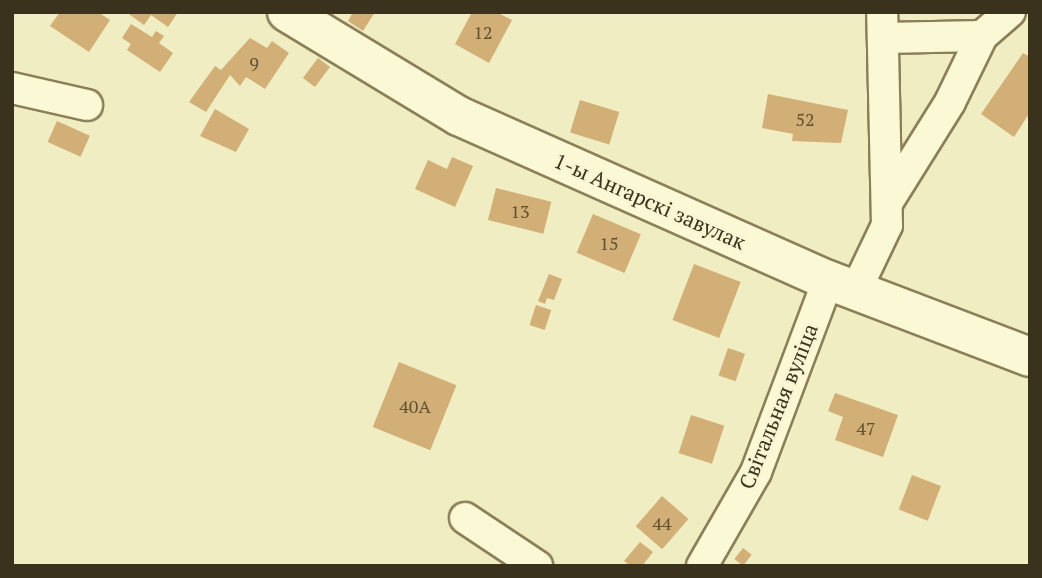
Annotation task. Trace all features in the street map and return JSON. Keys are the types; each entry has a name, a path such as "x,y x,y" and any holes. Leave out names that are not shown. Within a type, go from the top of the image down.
{"street":[{"name":"1-ы Ангарскі завулак","path":"287,12 459,116 842,285 1030,357"},
{"path":"887,203 950,102 982,36 1010,12"},
{"name":"Світальная вуліца","path":"702,566 756,472 842,285 887,225 883,25"},
{"path":"883,25 982,36"},
{"path":"12,88 87,105"},
{"path":"465,518 537,566"}],"building":[{"path":"60,12 98,12 110,20 89,52 50,26"},
{"path":"126,12 178,12 168,27 151,15 144,25"},
{"path":"353,12 375,12 363,31 348,21"},
{"path":"472,12 496,12 512,20 489,63 455,44"},
{"path":"131,24 152,37 156,31 164,36 159,43 173,53 160,72 127,50 131,44 122,38"},
{"path":"250,38 267,48 272,41 289,53 265,89 246,77 240,86 230,75 206,112 189,102 215,66 221,70"},
{"path":"1023,53 1030,57 1030,112 1014,137 981,114"},
{"path":"318,58 330,67 315,87 303,78"},
{"path":"768,94 848,110 841,143 792,141 793,134 762,128"},
{"path":"580,100 619,112 609,145 570,133"},
{"path":"215,109 249,129 236,152 200,136"},
{"path":"57,121 90,136 81,157 48,142"},
{"path":"452,157 473,166 455,207 415,189 428,160 447,169"},
{"path":"496,188 551,202 543,234 488,220"},
{"path":"593,214 641,234 624,273 577,253"},
{"path":"694,264 741,282 719,338 672,320"},
{"path":"549,274 562,279 554,300 547,298 545,304 538,301"},
{"path":"536,305 551,310 545,330 530,325"},
{"path":"728,348 745,354 736,381 719,375"},
{"path":"399,362 456,385 430,450 373,427"},
{"path":"835,393 898,415 883,457 835,440 843,417 828,411"},
{"path":"691,415 724,426 712,464 679,453"},
{"path":"912,475 941,486 928,521 899,510"},
{"path":"662,496 688,519 662,549 636,526"},
{"path":"640,542 653,552 642,566 631,566 624,561"},
{"path":"743,548 752,555 743,566 734,559"}]}
